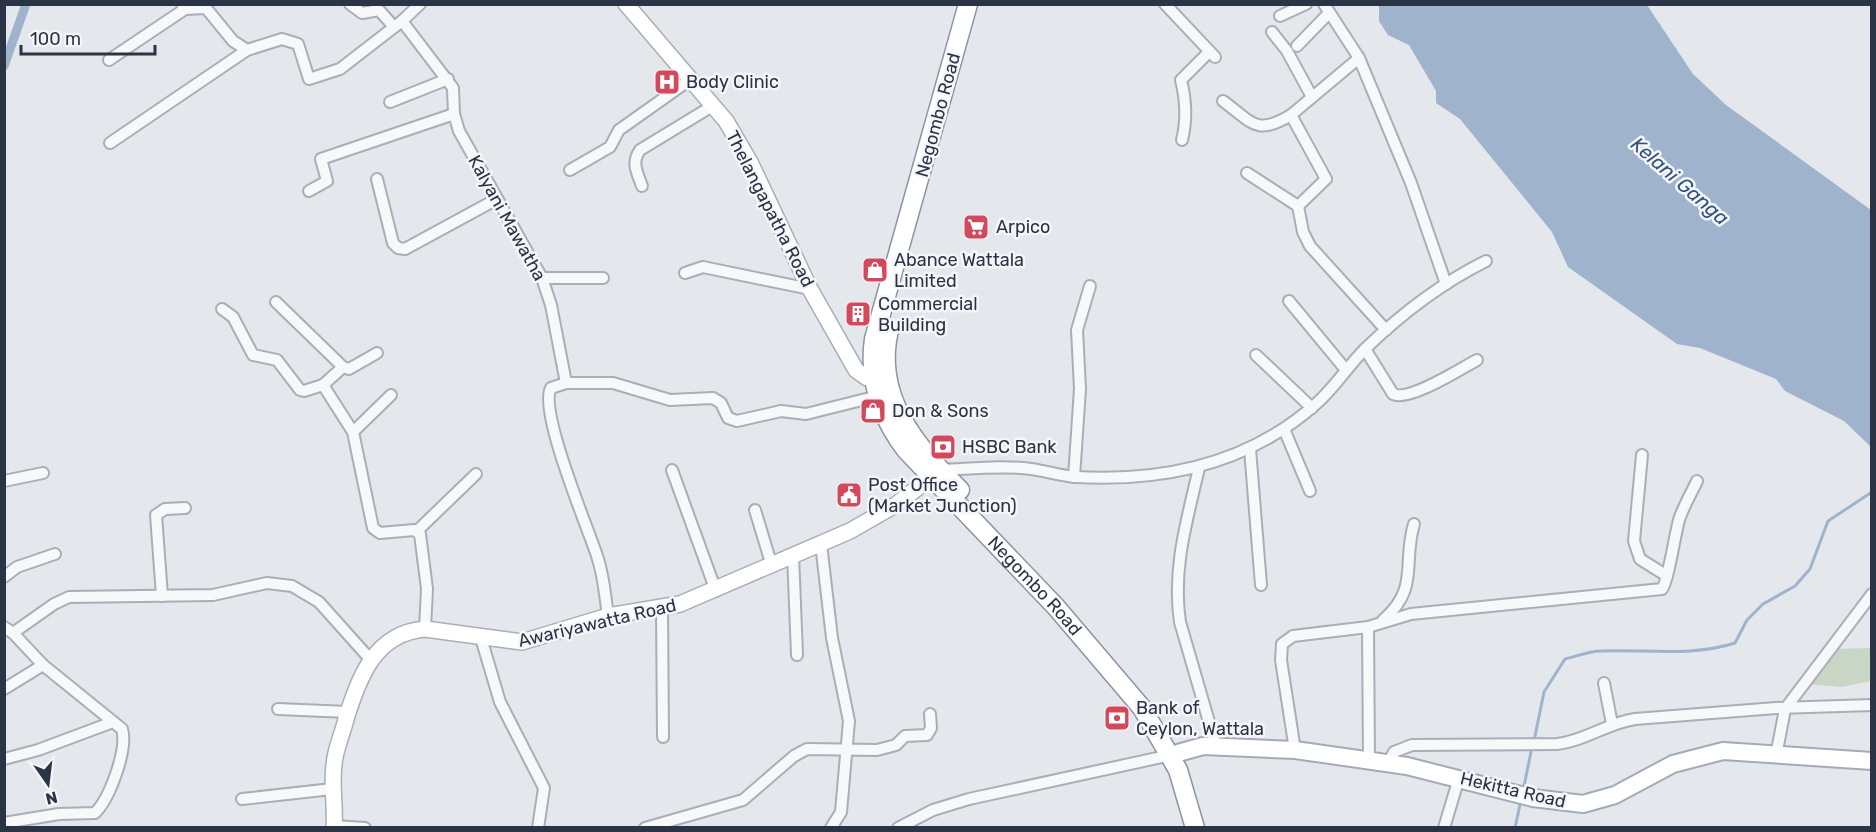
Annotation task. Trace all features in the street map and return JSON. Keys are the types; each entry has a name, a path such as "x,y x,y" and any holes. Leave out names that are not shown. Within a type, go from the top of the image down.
{"highway":[{"name":"Negombo Road","path":"935,474 907,430 880,377 874,339 968,4"},
{"name":"Negombo Road","path":"979,4 925,204 892,314 885,344 878,396 896,437 935,474 1056,607 1142,708 1195,780 1207,828"},
{"name":"Negombo Road","path":"1176,753 1195,828"}],"main road":[{"name":"Hekitta Road","path":"1176,753 1216,746 1295,750 1388,763 1459,778 1526,796 1583,804 1606,799 1673,764 1723,751 1872,761"}],"street":[{"name":"Kalyani Mawatha","path":"350,4 362,13 379,10 398,24 448,79 453,88 454,114 459,131 542,278 551,305 566,383"},
{"path":"110,143 247,50 282,39 298,44 302,52 306,77 314,79 340,69 420,4"},
{"name":"Thelangapatha Road","path":"626,4 714,105 750,162 810,289 856,370 863,377 880,377"},
{"path":"1165,4 1212,54 1181,80 1185,97 1185,127 1182,140"},
{"path":"1280,16 1306,4"},
{"path":"109,60 184,7 206,8 233,41 247,50"},
{"path":"1297,46 1327,9 1359,58 1423,216 1446,284"},
{"path":"1272,32 1287,51 1312,97"},
{"path":"1223,101 1255,124 1264,128 1272,126 1291,115 1359,58"},
{"path":"390,102 448,79"},
{"path":"570,170 610,147 619,129 691,79"},
{"path":"642,186 634,164 640,150 714,105"},
{"path":"309,191 327,181 321,159 454,114"},
{"path":"1291,115 1326,179 1298,206"},
{"path":"1247,173 1298,206 1303,232 1310,246 1386,330"},
{"path":"377,179 393,243 398,248 405,249 497,199"},
{"path":"935,474 1030,469 1074,477 1199,468 1250,449 1284,429 1312,408 1365,349 1428,295 1486,261"},
{"path":"685,273 703,267 810,289"},
{"path":"542,278 603,278"},
{"path":"1074,477 1080,389 1077,330 1090,286"},
{"path":"1289,301 1346,370"},
{"path":"276,302 343,367 349,369 377,353"},
{"path":"222,309 233,317 253,355 277,360 300,390 304,391 323,385 343,367"},
{"path":"1365,349 1393,393 1398,396 1412,394 1477,360"},
{"path":"1256,355 1312,408"},
{"path":"608,616 597,556 576,501 549,413 547,395 551,388 566,383 614,383 670,400 713,398 721,403 728,418 737,421 773,411 806,414 825,411 878,396"},
{"path":"323,385 353,432 373,528 380,533 417,531 476,474"},
{"path":"353,432 391,395"},
{"path":"1284,429 1310,491"},
{"path":"1250,449 1261,585"},
{"path":"1642,455 1634,541 1640,558 1667,576"},
{"path":"1199,468 1179,555 1177,601 1180,622 1216,746"},
{"path":"672,470 716,591"},
{"path":"4,481 43,473"},
{"name":"Awariyawatta Road","path":"335,827 332,789 334,759 359,677 370,659 397,636 411,630 425,628 481,638 522,642 608,616 662,608 716,591 771,563 821,544 897,504 935,474"},
{"path":"1295,750 1281,660 1282,644 1299,635 1368,627 1434,610 1662,589 1667,582 1680,517 1697,481"},
{"path":"162,596 156,515 165,509 185,508"},
{"path":"755,510 771,563"},
{"path":"1380,623 1394,610 1410,578 1409,541 1414,524"},
{"path":"417,531 427,589 425,628"},
{"path":"821,544 832,638 849,721 841,812 831,828"},
{"path":"4,578 16,567 55,554"},
{"path":"793,554 797,655"},
{"path":"4,823 59,814 95,813 105,803 126,741 122,729 43,665 9,630 69,597 213,595 267,583 292,586 319,602 370,659"},
{"path":"1776,756 1785,709 1872,594"},
{"path":"662,608 663,737"},
{"path":"1368,627 1369,760"},
{"path":"481,638 500,702 544,788 538,828"},
{"path":"4,689 43,665"},
{"path":"1604,683 1612,724"},
{"path":"1388,763 1394,752 1412,745 1570,743 1612,724 1635,719 1872,705"},
{"path":"278,710 348,712"},
{"path":"645,828 743,800 807,748 877,750 896,745 905,736 927,735 931,728 930,714"},
{"path":"4,759 38,750 113,722"},
{"path":"898,828 933,810 978,797 1176,753"},
{"path":"1444,828 1459,778"},
{"path":"242,799 332,789"},
{"path":"335,827 365,828"}],"green space":[{"path":"1871,648 1871,681 1841,687 1807,684 1832,649"}],"water":[{"name":"Kelani Ganga","path":"1379,5 1647,5 1693,74 1726,105 1871,210 1871,447 1844,421 1785,391 1776,379 1700,348 1677,344 1568,267 1552,232 1460,119 1436,103 1436,91 1409,45 1388,35 1379,21"}],"waterway":[{"path":"4,66 26,4"},
{"path":"1534,741 1544,692 1565,659 1597,651 1669,652 1702,650 1735,643 1747,620 1763,604 1795,586 1810,569 1828,521 1872,492"},
{"path":"1523,791 1532,747"},
{"path":"1515,828 1521,800"}],"place":[{"name":"Body Clinic","path":"667,82"},
{"name":"Arpico","path":"976,227"},
{"name":"Abance Wattala Limited","path":"875,270"},
{"name":"Commercial Building","path":"858,314"},
{"name":"Don & Sons","path":"873,411"},
{"name":"HSBC Bank","path":"943,447"},
{"name":"Post Office (Market Junction)","path":"849,495"},
{"name":"Bank of Ceylon, Wattala","path":"1117,718"}]}
